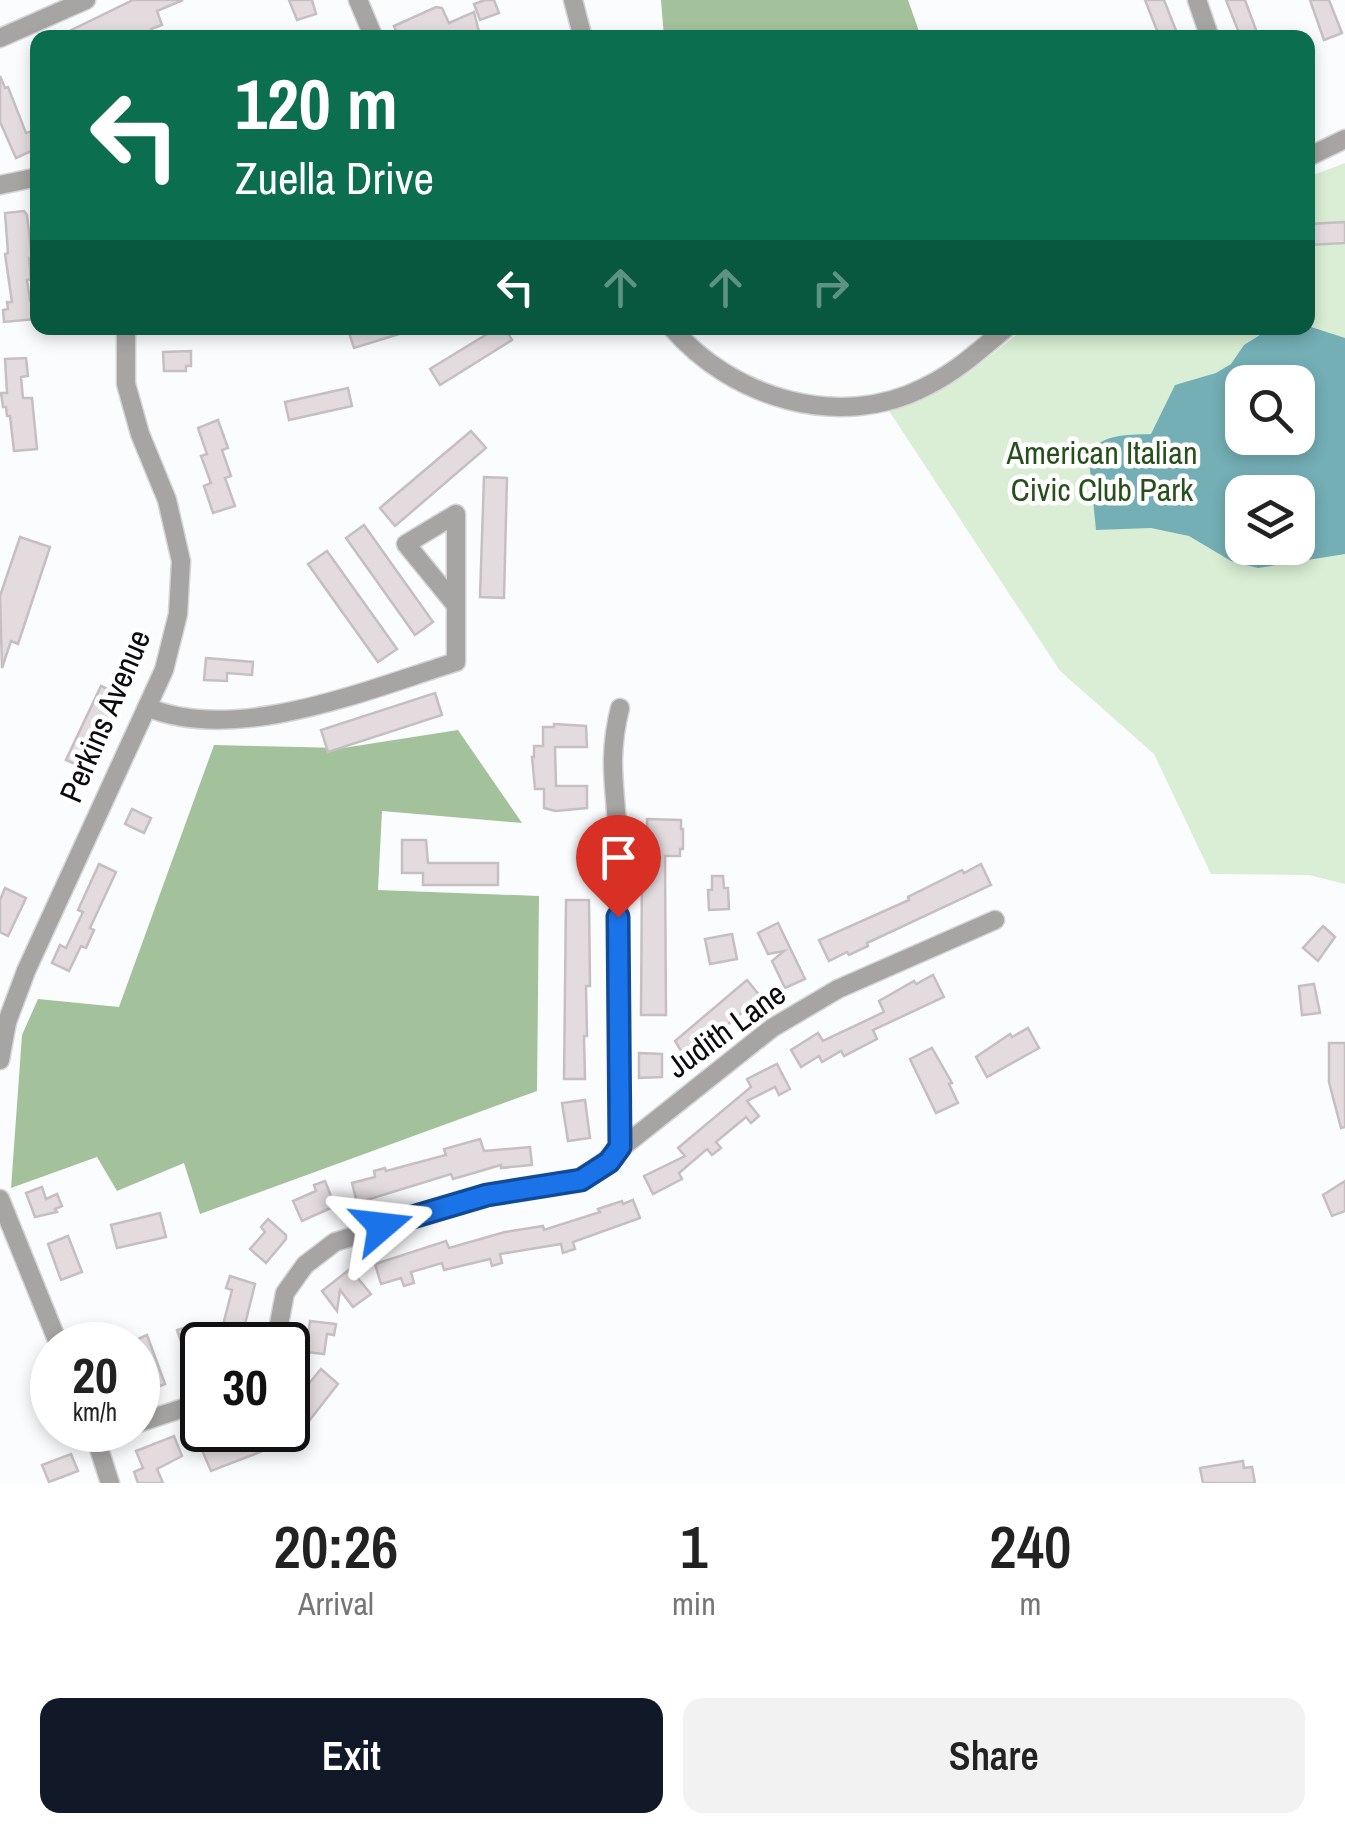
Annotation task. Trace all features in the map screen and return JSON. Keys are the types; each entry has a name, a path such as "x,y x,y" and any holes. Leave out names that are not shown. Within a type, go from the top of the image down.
{"street":[{"path":"0,38 86,0"},
{"path":"358,0 371,30"},
{"path":"574,0 581,30"},
{"path":"1197,0 1207,30"},
{"path":"1315,154 1345,139"},
{"path":"0,185 30,179"},
{"name":"Perkins Avenue","path":"0,1060 7,1022 26,971 164,670 178,614 180,561 167,500 140,434 126,384 126,335"},
{"path":"678,335 696,354 733,379 772,398 808,405 846,406 922,389 963,365 998,335"},
{"path":"147,707 166,715 216,718 300,712 456,662 456,514 406,544 455,604"},
{"path":"620,708 611,778 618,840 620,1147"},
{"name":"Judith Lane","path":"280,1322 285,1294 305,1265 335,1242 487,1195 581,1180 609,1162 620,1147 772,1028 838,989 994,920"},
{"path":"0,1199 50,1322"},
{"path":"100,1452 110,1483"}],"green space":[{"path":"661,0 908,0 919,30 663,30"},
{"name":"American Italian Civic Club Park","path":"1345,163 1345,884 1309,875 1211,874 1154,754 1060,671 889,411 932,394 971,371 1016,335 1315,335 1315,174"},
{"path":"458,730 522,823 382,811 378,890 539,896 537,1091 200,1214 184,1163 117,1191 97,1157 11,1188 22,1035 38,999 119,1007 214,745 343,748"}],"water":[{"path":"1315,328 1345,338 1345,554 1315,559 1315,475 1225,475 1225,557 1189,536 1151,528 1096,530 1089,460 1092,451 1113,437 1151,434 1175,385 1225,368 1225,455 1315,455 1315,365 1231,364 1244,345 1260,335 1315,335"}],"building":[{"path":"133,0 183,0 157,11 162,25 151,30 71,30"},
{"path":"289,0 312,0 316,14 297,20"},
{"path":"494,0 499,13 480,20 474,4"},
{"path":"1145,0 1164,0 1176,30 1157,30"},
{"path":"1226,0 1245,0 1256,30 1238,30"},
{"path":"1310,0 1329,0 1342,33 1324,40"},
{"path":"436,7 442,8 449,23 474,12 478,30 396,30 394,26"},
{"path":"0,76 26,133 30,132 30,152 16,158 0,122"},
{"path":"24,211 27,215 30,319 4,322 3,310 8,309 7,302 12,302 5,254 5,213"},
{"path":"1345,222 1345,243 1315,245 1315,224"},
{"path":"350,335 396,335 354,348"},
{"path":"486,335 509,335 512,340 440,385 430,369"},
{"path":"191,351 191,366 186,366 186,371 164,371 163,352"},
{"path":"26,358 28,376 21,377 23,398 32,398 37,449 14,451 10,416 3,407 1,393 7,393 5,359"},
{"path":"348,388 352,406 289,420 285,402"},
{"path":"218,420 228,448 222,450 231,476 225,478 235,506 213,513 204,486 211,483 201,456 207,454 198,428"},
{"path":"471,431 486,448 395,526 380,508"},
{"path":"484,477 507,478 504,598 480,597"},
{"path":"364,525 433,622 415,635 346,538"},
{"path":"20,537 50,547 18,644 11,641 2,668 0,596"},
{"path":"327,551 397,649 378,662 308,564"},
{"path":"206,658 253,662 252,675 227,673 227,681 204,680"},
{"path":"101,686 121,695 86,769 66,760"},
{"path":"435,693 442,715 328,752 321,730"},
{"path":"586,726 587,747 555,747 556,786 587,786 587,808 544,808 544,789 535,789 534,746 543,746 543,727"},
{"path":"132,809 151,818 144,833 125,824"},
{"path":"647,819 681,820 683,829 680,856 665,856 666,1015 641,1015 642,873 646,848 642,848 642,828 647,828"},
{"path":"402,840 426,840 428,863 498,863 498,885 423,885 423,873 402,873"},
{"path":"99,864 116,872 90,928 94,930 86,948 81,946 69,971 52,963 60,945 66,948"},
{"path":"981,864 991,885 849,955 847,952 829,961 819,940"},
{"path":"712,876 723,876 729,909 709,910"},
{"path":"5,888 26,898 8,936 0,932 0,900"},
{"path":"566,900 589,900 585,1079 564,1079"},
{"path":"778,923 805,979 785,988 772,961 784,951 768,954 758,933"},
{"path":"1323,926 1335,937 1318,961 1303,948"},
{"path":"732,934 737,959 710,964 705,939"},
{"path":"933,975 944,997 873,1030 877,1039 844,1056 841,1051 822,1062 819,1056 801,1067 791,1050 818,1033 823,1041 884,1012 879,1001"},
{"path":"747,980 761,997 686,1059 675,1041"},
{"path":"1314,984 1320,1013 1302,1015 1299,986"},
{"path":"1028,1028 1039,1048 987,1077 976,1057 1010,1034 1012,1037"},
{"path":"1329,1043 1345,1043 1345,1127 1341,1128 1329,1082"},
{"path":"932,1048 952,1083 949,1084 958,1103 936,1113 910,1059"},
{"path":"639,1053 662,1054 662,1077 639,1078"},
{"path":"777,1064 790,1089 779,1095 775,1087 747,1101 759,1116 751,1123 746,1117 716,1142 721,1148 712,1155 707,1149 679,1173 682,1179 653,1194 644,1176 685,1156 678,1148 751,1087 747,1079"},
{"path":"585,1100 590,1138 568,1141 562,1103"},
{"path":"480,1139 484,1151 530,1147 532,1165 501,1165 453,1179 451,1174 357,1203 352,1183 375,1177 374,1171 446,1155 444,1149"},
{"path":"325,1181 335,1206 302,1221 293,1201 316,1191 314,1185"},
{"path":"1345,1181 1345,1211 1332,1216 1323,1195"},
{"path":"42,1187 46,1199 57,1194 62,1206 55,1209 57,1212 35,1217 26,1193"},
{"path":"633,1200 640,1218 573,1242 575,1249 563,1253 561,1244 500,1254 502,1263 492,1266 490,1259 444,1270 442,1263 411,1272 414,1283 404,1286 401,1278 381,1284 375,1264 446,1241 449,1248 505,1232 543,1226 544,1230"},
{"path":"160,1213 166,1237 117,1248 111,1225"},
{"path":"268,1219 286,1239 266,1263 250,1249 265,1232 261,1227"},
{"path":"68,1236 82,1272 61,1280 48,1244"},
{"path":"350,1269 371,1294 353,1307 340,1290 337,1311 322,1291"},
{"path":"230,1276 255,1284 246,1322 224,1322 232,1290 226,1288"},
{"path":"310,1322 336,1324 334,1335 327,1334 324,1354 310,1352"},
{"path":"321,1369 338,1384 310,1420 310,1382"},
{"path":"174,1436 182,1456 157,1469 163,1483 138,1483 134,1472 143,1468 136,1452 160,1452 160,1442"},
{"path":"203,1452 260,1452 211,1471"},
{"path":"71,1454 78,1471 49,1482 42,1465"},
{"path":"1243,1461 1244,1468 1252,1467 1255,1483 1203,1483 1200,1468"}],"route":[{"path":"382,1226 487,1195 581,1180 609,1162 620,1147 618,917"}]}
